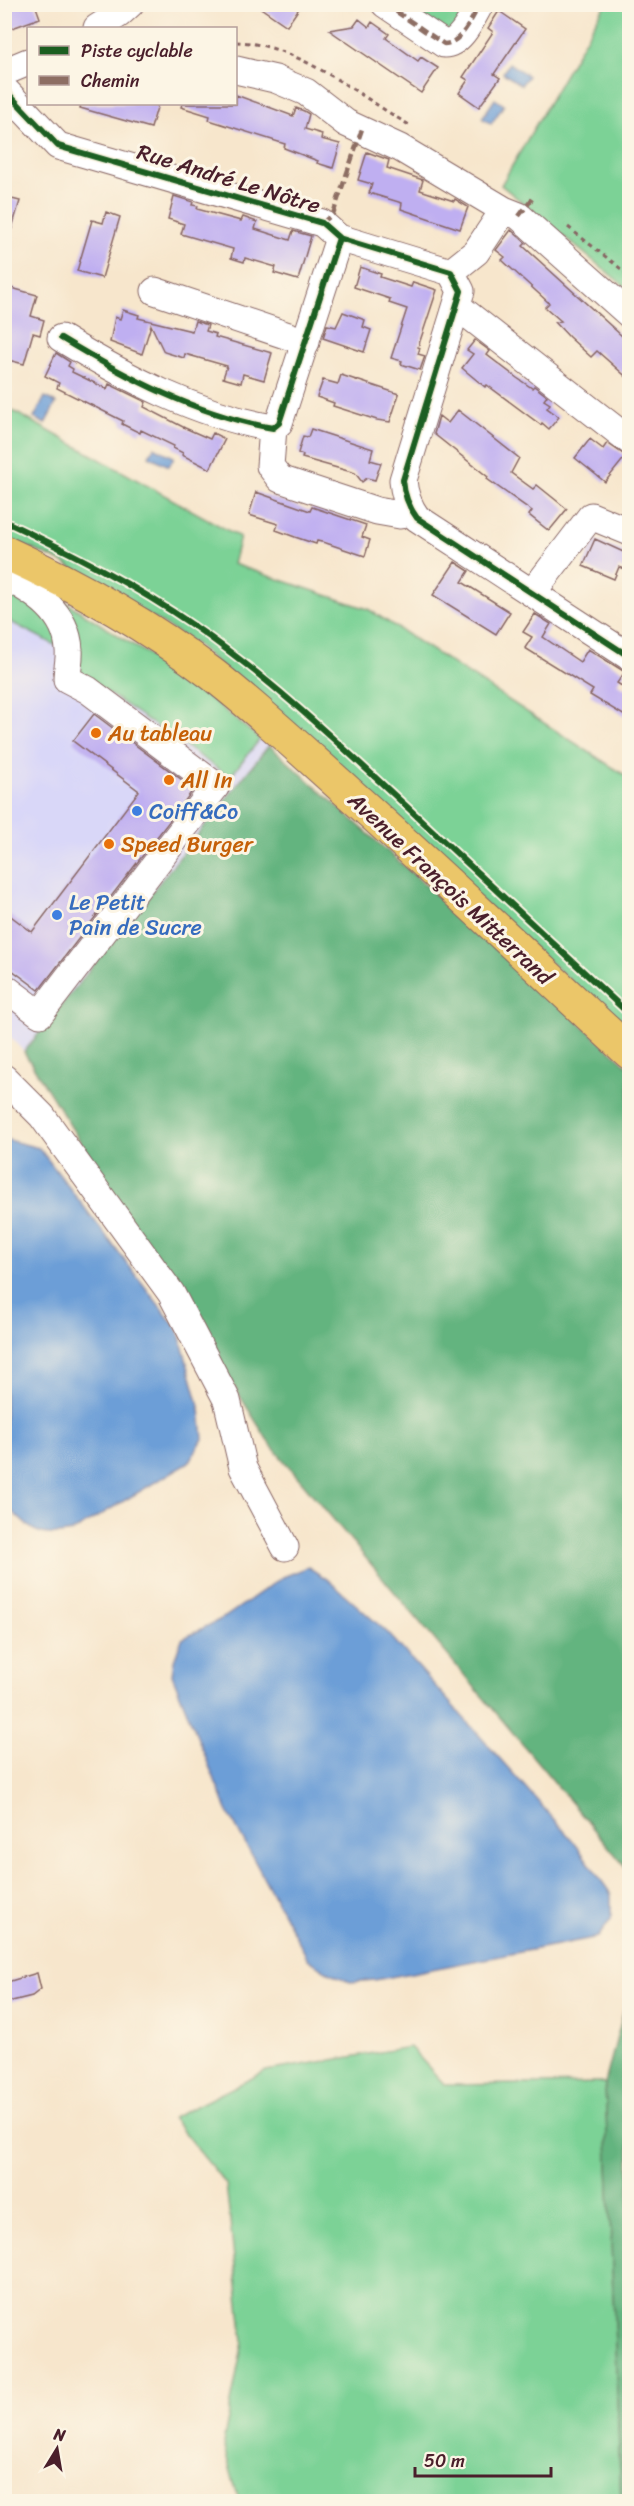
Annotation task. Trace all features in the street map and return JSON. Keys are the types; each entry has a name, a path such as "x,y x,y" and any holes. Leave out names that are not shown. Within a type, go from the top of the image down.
{"main road":[{"name":"Avenue François Mitterrand","path":"4,552 42,570 136,624 211,674 272,724 380,821 630,1053"}],"street":[{"path":"99,27 130,4"},
{"path":"385,4 444,44 451,44 458,39 480,4"},
{"path":"4,72 27,62"},
{"path":"237,70 275,79 306,92 346,123 400,148 504,210 519,216 630,315"},
{"name":"Rue André Le Nôtre","path":"4,89 58,146 322,223 339,238 451,272"},
{"path":"504,210 476,252 451,272 461,291 403,480 404,494 410,509 417,518 630,657"},
{"path":"339,238 279,423 273,429 270,466 280,479 377,511 400,515 410,509"},
{"path":"155,291 306,342"},
{"path":"457,306 630,441"},
{"path":"61,338 103,363 206,411 273,429"},
{"path":"532,593 591,516 630,531"},
{"path":"4,576 33,591 53,609 65,630 70,652 67,679 88,690 216,786 40,1014 4,987"},
{"path":"4,1078 42,1116 171,1293 227,1400 243,1468 285,1547"}],"shaded area":[{"path":"4,565 24,571 269,745 24,1052 4,1030"}],"green space":[{"path":"395,5 472,5 452,34"},
{"path":"605,5 629,5 629,290 501,185"},
{"path":"4,406 240,537 233,564 368,609 629,778 629,1033 196,644 62,562 5,537"},
{"path":"4,568 26,577 181,675 260,739 230,777 86,678 63,666 69,652 5,619"},
{"path":"269,745 629,1067 629,1871 270,1444 24,1052"},
{"path":"629,1991 630,2501 621,2502 605,2083"},
{"path":"410,2047 445,2085 605,2083 621,2501 239,2501 223,2444 243,2341 226,2184 172,2118 266,2071"}],"water":[{"path":"509,63 528,76 521,85 503,73"},
{"path":"495,99 504,105 491,124 482,118"},
{"path":"45,397 56,403 45,424 34,418"},
{"path":"154,447 174,457 169,466 149,456"},
{"path":"4,1139 39,1148 178,1330 200,1409 203,1439 189,1462 72,1532 60,1534 41,1533 34,1530 5,1505"},
{"path":"308,1567 327,1579 388,1633 574,1842 611,1894 611,1919 598,1937 375,1980 350,1982 326,1971 308,1959 227,1810 172,1675 174,1661 182,1639 225,1617 283,1577"}],"building":[{"path":"4,4 35,4 40,18 4,31"},
{"path":"255,4 302,4 287,26"},
{"path":"499,11 525,29 494,74 500,78 479,107 459,93 468,80 463,77 493,32 488,28"},
{"path":"359,19 369,27 372,22 389,34 386,38 418,61 421,57 438,68 421,93 329,30 354,26"},
{"path":"237,95 293,116 296,108 304,111 309,114 305,129 322,134 321,139 340,144 333,168 284,148 285,144 209,120 210,116 181,107 182,105 237,105"},
{"path":"81,105 158,105 151,128 80,108"},
{"path":"367,152 389,160 387,168 423,180 420,190 454,201 455,199 468,207 460,229 401,209 402,203 369,193 372,184 358,180"},
{"path":"174,196 193,202 192,205 198,206 197,209 241,221 243,217 257,222 255,229 290,240 293,231 311,236 298,280 274,273 276,267 245,258 244,262 231,258 233,249 181,234 184,224 168,219"},
{"path":"4,197 20,201 8,241 4,240"},
{"path":"106,212 120,217 102,278 77,271 92,220 103,223"},
{"path":"511,230 526,243 523,246 622,336 630,330 630,380 597,351 591,357 569,337 555,322 561,321 545,307 549,303 502,260 505,257 496,250"},
{"path":"360,267 381,274 380,277 411,287 413,282 437,290 418,347 420,348 418,354 425,356 420,370 391,358 407,309 389,303 390,299 354,287"},
{"path":"4,286 37,295 31,316 44,320 40,335 33,333 24,364 4,359"},
{"path":"123,310 139,315 138,318 192,331 195,321 208,325 206,331 216,334 215,337 272,353 264,380 243,374 241,383 223,378 227,366 185,354 184,358 164,352 151,325 142,354 110,342 115,317 120,319"},
{"path":"343,312 365,320 363,327 371,330 364,352 323,338 327,325 336,327"},
{"path":"475,340 490,351 487,355 517,378 532,388 534,386 547,396 544,400 550,404 547,408 559,417 549,429 487,385 485,387 462,368 473,354 467,350"},
{"path":"56,353 70,362 68,366 73,369 72,372 107,389 109,384 146,402 144,407 210,439 213,433 225,439 210,469 182,455 183,453 173,448 174,446 141,430 140,433 122,424 123,421 57,388 59,383 45,376"},
{"path":"341,375 399,394 390,422 333,406 334,403 317,397 323,380 338,384"},
{"path":"458,410 519,458 511,473 533,489 537,485 567,509 549,531 529,515 532,511 487,479 488,477 434,434 439,416 448,423"},
{"path":"311,429 373,449 370,460 381,463 375,480 367,478 362,482 355,473 302,458 303,455 298,453 303,436 308,437"},
{"path":"590,439 603,449 607,443 626,456 605,482 575,458"},
{"path":"256,492 310,511 312,507 366,525 362,537 370,540 365,556 326,543 317,541 316,544 295,537 276,530 278,524 249,515"},
{"path":"595,539 630,555 630,571 619,567 614,579 583,566"},
{"path":"455,562 469,571 462,582 510,612 496,634 433,595"},
{"path":"535,614 551,624 543,637 580,662 588,649 625,672 617,683 630,691 630,719 590,695 593,690 525,648 532,637 523,632"},
{"path":"94,714 194,789 39,990 4,964 4,911 32,932 139,791 73,741"},
{"path":"37,1973 41,1989 32,1996 4,2003 4,1983"}],"marked path":[{"path":"385,4 444,44 456,40 461,35 480,4"},
{"path":"322,223 333,214 362,129"},
{"path":"519,216 532,199"}],"cycle path":[{"path":"4,89 58,146 322,223 339,238 451,272 461,291 403,480 409,505 417,518 630,657"},
{"path":"61,338 163,393 217,414 273,428 279,423 339,238"},
{"path":"4,521 78,557 149,597 194,626 249,667 354,758 630,1015"}],"place":[{"name":"Au tableau","path":"96,733"},
{"name":"All In","path":"169,780"},
{"name":"Coiff&Co","path":"137,811"},
{"name":"Speed Burger","path":"109,844"},
{"name":"Le Petit Pain de Sucre","path":"57,915"}]}
